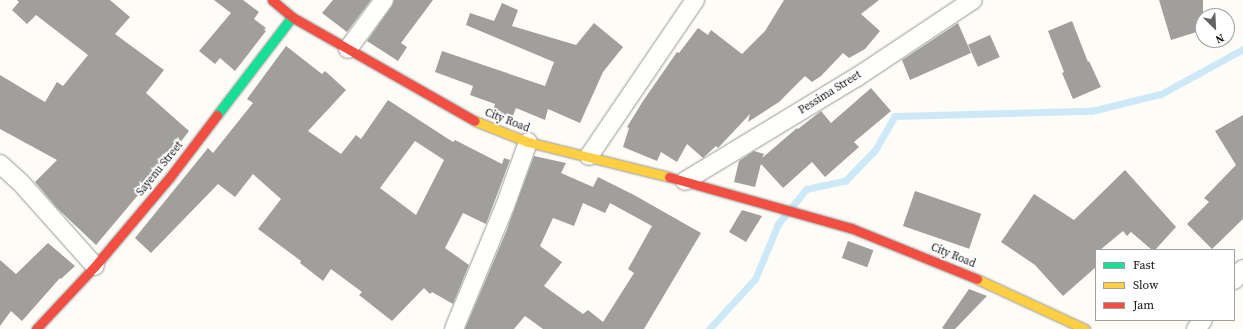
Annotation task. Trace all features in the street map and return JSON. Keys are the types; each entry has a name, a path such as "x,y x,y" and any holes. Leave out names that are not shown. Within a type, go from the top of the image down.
{"main road":[{"name":"City Road","path":"272,0 292,17 482,125 528,142 685,181 758,203 851,228 998,287 1085,329"},
{"name":"Sayenu Street","path":"36,329 95,266 170,177 292,17"}],"street":[{"path":"348,49 384,0"},
{"path":"589,156 695,0"},
{"name":"Pessima Street","path":"685,181 857,76 973,0"},
{"path":"454,329 505,206 528,142"},
{"path":"0,164 21,183 95,266"},
{"path":"1235,279 1243,269"},
{"path":"1196,329 1202,321"}],"building":[{"path":"17,0 110,0 130,17 115,34 164,70 146,93 189,131 160,169 96,245 57,208 35,182 57,160 0,129 0,75 45,102 57,82 63,86 88,55 36,15 27,24 12,10 19,2"},
{"path":"214,0 243,0 259,12 254,19 266,28 264,30 266,31 235,71 220,58 215,64 199,51 231,13"},
{"path":"333,0 371,0 347,32 322,13"},
{"path":"394,0 433,0 401,43 407,47 398,61 367,41 392,6"},
{"path":"784,0 879,0 861,14 880,31 865,49 849,58 843,53 821,76 812,82 805,76 779,102 748,122 750,114 718,148 716,146 703,158 687,144 677,162 661,152 657,161 623,147 629,128 627,127 643,101 677,52 679,53 698,28 708,35 711,30 742,54 765,31"},
{"path":"1159,0 1203,0 1203,8 1195,8 1195,32 1171,40"},
{"path":"502,3 518,10 512,26 576,45 594,23 623,47 603,72 580,123 548,109 545,120 516,108 512,118 492,113 495,104 470,95 473,86 435,72 442,51 545,86 554,62 466,25 470,13 494,21"},
{"path":"1072,21 1088,62 1089,61 1101,87 1073,99 1062,73 1064,72 1048,31"},
{"path":"958,23 971,53 910,80 902,60"},
{"path":"990,35 1000,57 978,67 968,45"},
{"path":"286,46 322,74 325,71 346,90 308,131 341,154 356,135 361,139 388,100 453,142 455,140 502,164 504,158 510,160 486,224 463,213 445,248 469,265 453,304 432,292 430,294 424,288 392,321 359,295 362,292 331,269 323,281 300,263 301,261 258,229 281,199 253,174 235,197 218,184 151,253 135,238 208,148 213,153 253,103 247,99","holes":["415,141 444,160 416,215 380,188"]},
{"path":"871,88 891,111 854,142 859,147 825,177 812,162 783,188 761,164 755,187 734,182 739,161 754,151 764,154 762,158 797,128 798,129 821,111 831,123"},
{"path":"1243,115 1243,219 1212,249 1187,224 1209,202 1204,198 1236,165 1215,131"},
{"path":"534,156 566,163 561,173 593,187 598,177 634,195 701,233 644,329 543,329 525,316 514,329 465,329 506,232","holes":["583,203 605,213 610,203 652,226 628,269 634,273 603,322 588,310 583,314 544,286 562,262 540,246 553,218 574,226"]},
{"path":"1125,170 1176,227 1156,249 1151,249 1131,232 1127,236 1123,231 1101,249 1095,249 1095,268 1063,296 1035,265 1001,242 1034,194 1074,220"},
{"path":"915,191 981,214 969,249 903,226"},
{"path":"742,210 762,216 746,242 729,232"},
{"path":"848,241 873,250 867,267 842,258"},
{"path":"48,243 75,266 61,279 60,278 22,321 11,311 0,326 0,260 16,274"},
{"path":"969,289 987,296 955,329 942,328"}],"waterway":[{"path":"709,329 755,279 778,224 806,189 845,181 875,150 895,116 1091,111 1161,94 1243,49"}],"traffic: fast":[{"path":"217,115 292,17"}],"traffic: slow":[{"path":"475,121 528,142 669,177"},
{"path":"977,279 1085,329"}],"traffic: jam":[{"path":"272,0 292,17 475,121"},
{"path":"36,329 95,266 170,177 217,115"},
{"path":"669,177 851,228 977,279"}]}
